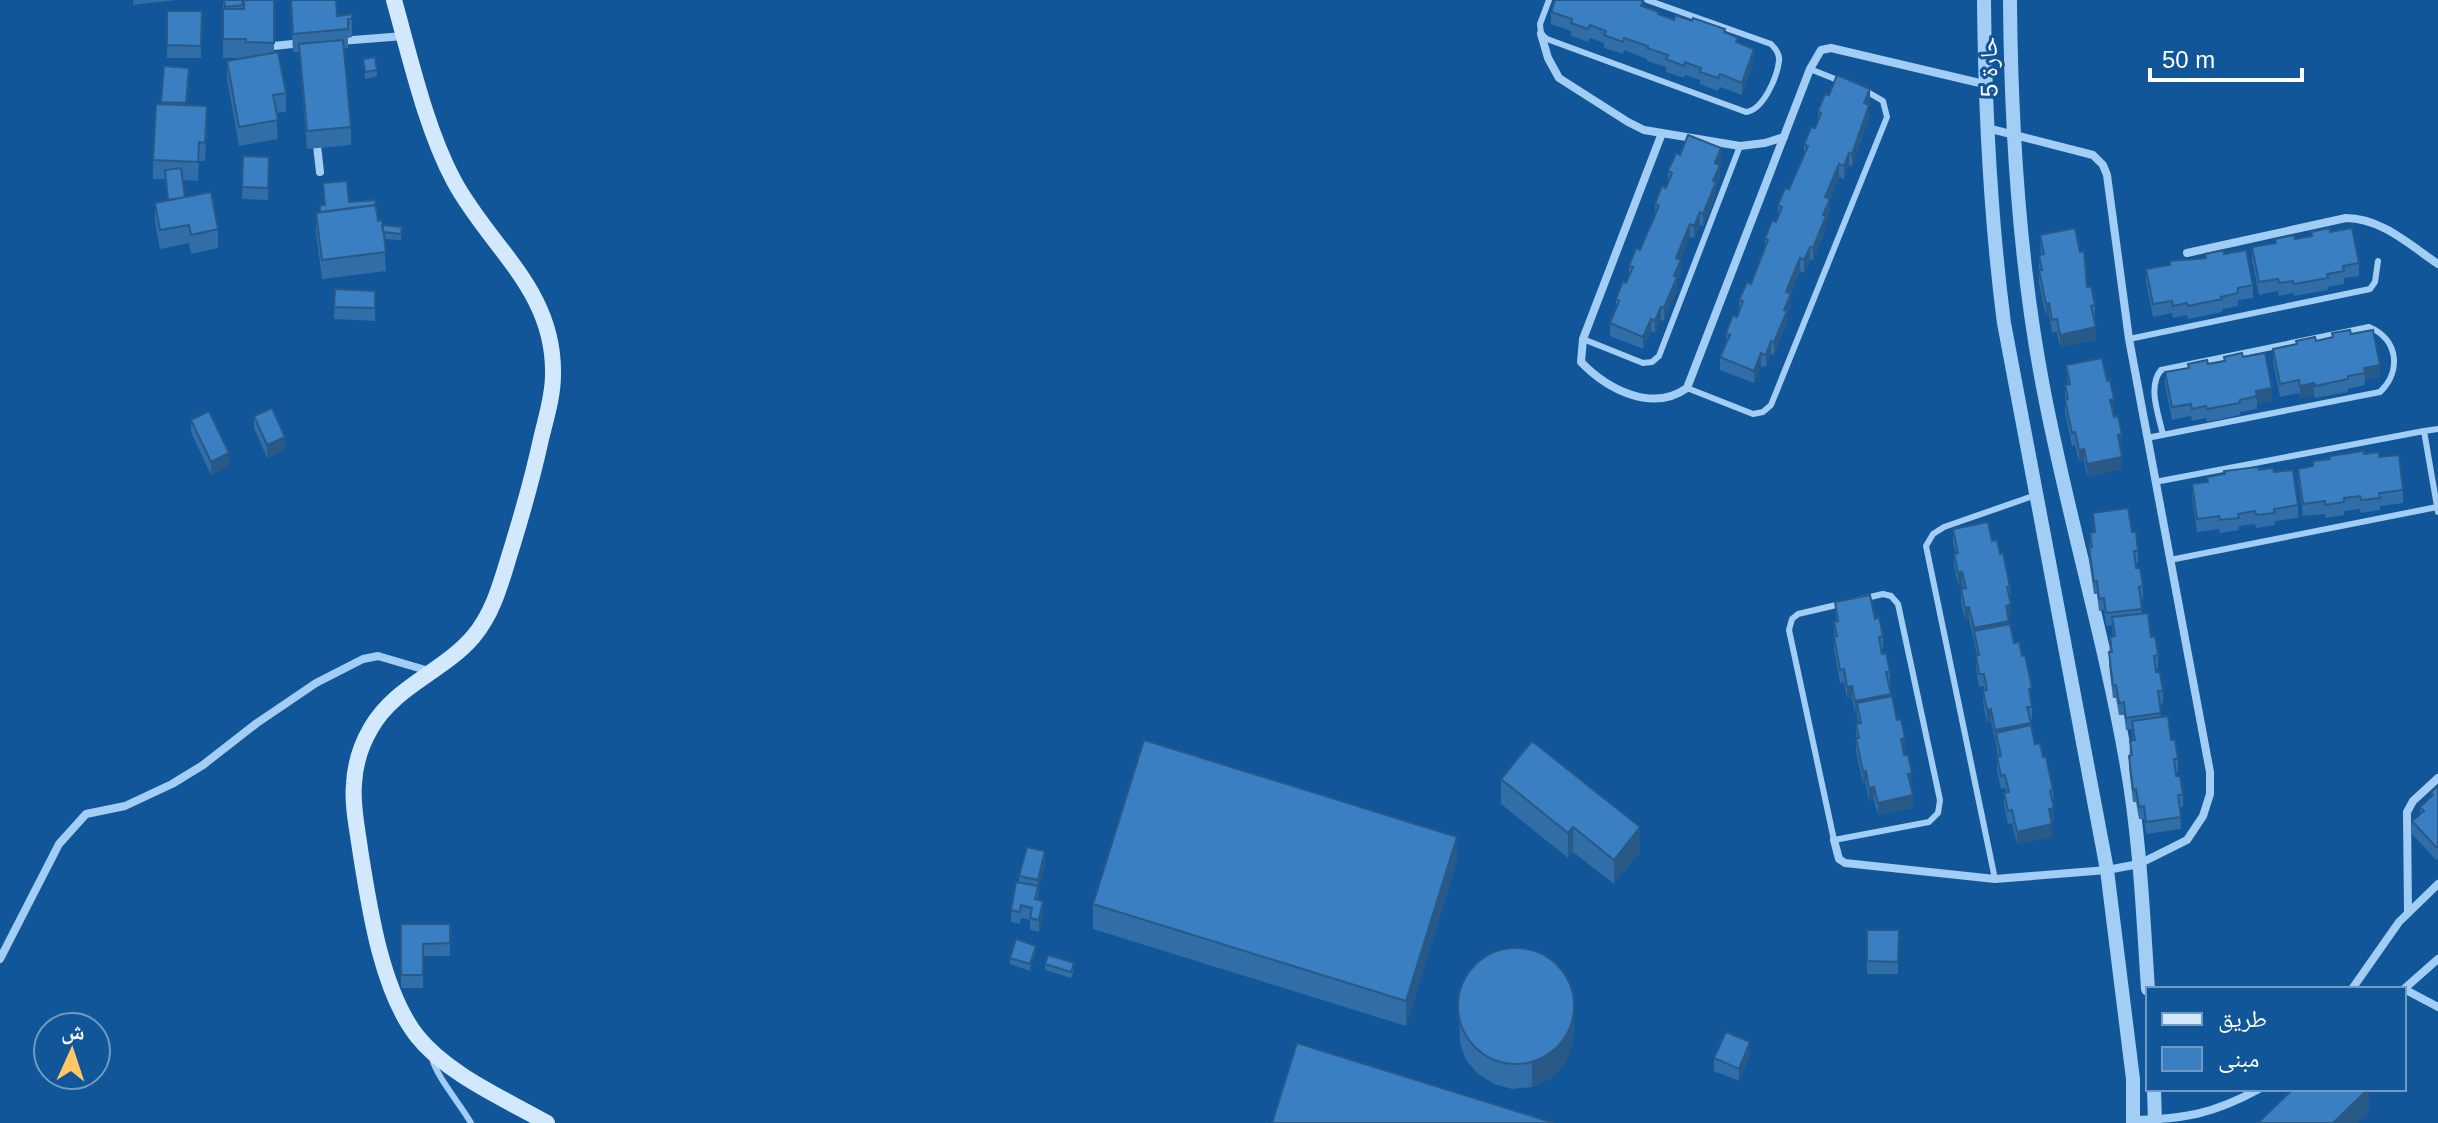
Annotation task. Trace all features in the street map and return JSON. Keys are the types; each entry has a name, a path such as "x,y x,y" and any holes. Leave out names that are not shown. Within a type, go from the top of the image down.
{"main road":[{"path":"394,0 435,137 452,178 467,204 533,292 543,312 553,356 550,401 530,486 495,600 475,635 462,649 400,694 373,725 357,763 354,805 369,903 390,984 406,1020 430,1051 446,1064 547,1123"}],"street":[{"name":"حارة 5","path":"1984,0 1986,128 1994,246 2004,323 2107,870 2133,1079 2133,1121"},
{"name":"حارة 5","path":"2010,0 2014,133 2031,316 2044,393 2126,761 2139,864 2148,987"},
{"path":"303,29 306,57"},
{"path":"1541,34 1548,58 1559,78 1628,122 1662,133 1740,146 1784,137"},
{"path":"333,41 404,36"},
{"path":"252,48 318,42"},
{"path":"1662,133 1583,339 1581,362 1597,378 1627,394 1656,399 1676,396 1687,388 1810,69 1821,50 1831,48 1984,84"},
{"path":"1834,840 1839,859 1845,863 1995,879 2107,870 2139,864 2187,840 2203,816 2210,794 2210,772 2129,339 2107,175 2103,165 2093,155 1986,128"},
{"path":"315,129 320,172"},
{"path":"2187,253 2357,218 2379,225 2438,264"},
{"path":"0,959 59,844 86,814 125,806 172,784 316,683 363,659 378,656 431,671"},
{"path":"2408,912 2407,812 2413,801 2438,778"},
{"path":"2353,987 2408,912 2438,884"},
{"path":"2406,987 2438,959"},
{"path":"2406,990 2438,1007"},
{"path":"2154,1091 2155,1121"},
{"path":"2133,1121 2155,1121 2214,1111 2255,1091"}],"lane":[{"path":"1549,0 1540,24 1541,34 1547,39 1746,112 1755,111 1762,104 1779,61 1778,52 1771,44 1647,0"},
{"path":"1810,69 1849,84"},
{"path":"1687,388 1753,414 1763,412 1771,405 1887,117 1883,101 1862,89"},
{"path":"1583,339 1643,363 1652,362 1659,356 1740,146"},
{"path":"2129,339 2370,289 2375,282 2378,261"},
{"path":"2147,438 2163,435 2380,392 2395,372 2389,341 2381,332 2369,327 2161,370 2153,385 2163,435"},
{"path":"2155,482 2438,429"},
{"path":"2170,560 2438,510 2424,431"},
{"path":"1995,879 1926,546 1933,534 1944,527 2038,495"},
{"path":"1883,594 1891,596 1898,604 1940,800 1938,813 1929,822 1834,840 1789,630 1792,619 1798,614 1883,594"},
{"path":"430,1051 435,1069 460,1101 471,1123"}],"building":[{"path":"224,0 242,0 243,5 225,7"},
{"path":"244,0 274,0 274,43 223,39 223,9 244,9"},
{"path":"291,0 336,0 337,16 352,14 352,19 348,19 348,29 293,34"},
{"path":"1555,0 1640,0 1643,1 1641,6 1674,20 1675,15 1692,21 1693,18 1725,29 1724,32 1738,38 1736,42 1754,49 1742,83 1720,74 1718,78 1700,72 1701,68 1685,62 1684,66 1666,59 1668,55 1648,46 1624,38 1623,42 1604,35 1606,31 1590,25 1588,29 1571,23 1572,19 1551,12"},
{"path":"167,11 202,11 201,46 167,45"},
{"path":"343,40 351,127 307,131 299,44"},
{"path":"278,52 286,93 273,95 278,120 239,127 227,61"},
{"path":"375,57 377,70 365,72 363,59"},
{"path":"164,66 189,68 186,103 161,102"},
{"path":"1837,75 1870,89 1864,103 1869,105 1852,154 1849,153 1844,166 1839,164 1825,197 1830,199 1823,215 1826,216 1813,248 1810,247 1804,260 1800,258 1786,292 1791,294 1784,310 1787,311 1774,342 1771,341 1766,355 1761,353 1754,371 1720,357 1730,335 1726,333 1733,315 1737,317 1743,301 1739,300 1747,282 1751,284 1768,240 1765,238 1782,207 1778,205 1785,188 1789,189 1808,146 1804,145 1811,127 1815,128 1825,94 1829,95"},
{"path":"156,104 207,106 205,143 199,142 198,162 153,160"},
{"path":"1688,135 1721,148 1715,163 1720,165 1703,214 1700,212 1694,226 1690,224 1676,258 1681,260 1674,276 1677,277 1664,308 1661,307 1655,321 1651,319 1643,337 1610,323 1623,281 1626,283 1633,267 1629,266 1636,248 1640,250 1659,206 1655,204 1662,186 1666,188 1672,173 1668,171 1676,153 1680,155"},
{"path":"243,156 269,157 268,188 242,187"},
{"path":"181,168 185,197 168,200 165,170"},
{"path":"347,181 349,202 375,200 375,205 320,212 320,205 325,205 323,183"},
{"path":"211,192 218,229 191,235 189,225 160,230 155,203"},
{"path":"376,205 378,221 382,220 386,252 322,260 316,213"},
{"path":"382,225 402,227 401,234 383,232"},
{"path":"2075,228 2080,252 2084,251 2087,287 2091,286 2095,305 2091,306 2096,327 2060,335 2057,319 2052,320 2049,303 2046,304 2039,270 2042,270 2039,255 2044,254 2040,235"},
{"path":"2330,228 2330,232 2352,228 2359,263 2343,266 2344,271 2327,274 2328,278 2294,284 2293,281 2279,283 2278,279 2259,282 2252,247 2276,243 2275,239 2294,235 2295,239 2312,236 2311,232"},
{"path":"2224,250 2224,254 2246,250 2253,285 2238,288 2238,293 2222,299 2188,306 2187,303 2173,306 2172,301 2153,304 2146,269 2170,265 2170,261 2206,258 2205,254"},
{"path":"335,289 375,291 375,308 334,307"},
{"path":"2350,330 2351,334 2373,330 2380,365 2364,368 2365,373 2348,376 2348,379 2315,386 2314,383 2300,386 2299,380 2280,384 2273,349 2315,337 2316,341 2333,337 2332,333"},
{"path":"2242,353 2243,357 2265,353 2272,388 2256,391 2257,396 2240,400 2240,403 2207,409 2206,406 2192,409 2191,404 2172,407 2165,372 2189,368 2188,364 2207,360 2208,364 2225,361 2224,357"},
{"path":"2102,358 2114,399 2110,400 2114,417 2118,416 2122,434 2118,435 2122,457 2087,464 2084,449 2079,450 2075,432 2072,433 2065,400 2068,399 2065,385 2070,384 2066,365"},
{"path":"272,408 285,437 267,445 254,416"},
{"path":"209,411 229,453 211,462 191,420"},
{"path":"2364,451 2364,454 2379,452 2379,457 2399,455 2403,490 2379,493 2380,498 2361,500 2360,496 2325,505 2325,501 2303,504 2298,469 2313,466 2313,461 2330,459 2330,456"},
{"path":"2258,467 2259,470 2273,468 2274,472 2293,470 2298,505 2274,509 2275,513 2256,515 2255,511 2238,514 2239,518 2220,520 2219,516 2197,519 2192,484 2208,482 2207,477 2225,474 2224,471"},
{"path":"2128,508 2132,532 2136,532 2138,551 2134,551 2143,586 2139,587 2142,609 2106,613 2104,598 2099,599 2097,581 2094,582 2089,548 2092,547 2090,533 2095,532 2093,513"},
{"path":"1988,522 1992,541 1997,540 2000,554 2003,553 2010,587 2007,587 2011,604 2006,606 2009,621 1974,628 1969,607 1965,608 1961,589 1966,588 1962,572 1958,573 1953,529"},
{"path":"1870,595 1875,619 1879,617 1883,636 1879,637 1890,672 1886,672 1891,694 1855,701 1852,686 1847,687 1844,669 1840,670 1834,637 1837,636 1834,622 1838,621 1835,602"},
{"path":"2148,613 2151,637 2155,636 2158,655 2154,656 2156,672 2160,672 2163,691 2158,691 2161,713 2126,718 2124,702 2119,703 2116,685 2113,686 2109,652 2112,652 2110,637 2115,636 2112,617"},
{"path":"2010,624 2014,643 2019,642 2022,656 2025,655 2032,688 2029,689 2032,707 2027,707 2031,723 1995,730 1983,691 1987,690 1984,674 1979,674 1974,631"},
{"path":"1892,696 1897,720 1901,719 1905,738 1901,739 1912,773 1908,774 1913,795 1878,803 1874,787 1869,788 1866,771 1863,772 1856,738 1859,738 1856,724 1861,723 1857,703"},
{"path":"2168,716 2171,740 2175,740 2178,759 2174,759 2176,776 2180,776 2183,795 2178,795 2181,817 2146,822 2144,806 2139,807 2136,789 2133,790 2129,756 2132,755 2130,741 2135,740 2132,721"},
{"path":"2031,725 2035,744 2040,743 2043,757 2046,757 2053,790 2050,791 2054,808 2049,809 2052,824 2017,832 2004,793 2009,792 2005,775 2001,776 1996,733"},
{"path":"1144,740 1457,837 1406,1001 1093,904"},
{"path":"1532,741 1640,827 1614,860 1573,827 1568,833 1501,779"},
{"path":"2438,786 2436,847 2412,821 2424,811 2420,807"},
{"path":"1027,847 1045,851 1038,880 1019,876"},
{"path":"1016,882 1038,886 1035,899 1043,901 1039,920 1030,918 1032,908 1021,905 1020,912 1011,910"},
{"path":"401,924 450,924 450,943 423,944 423,975 401,975"},
{"path":"1867,930 1899,930 1898,962 1867,961"},
{"path":"1016,939 1036,946 1030,964 1010,958"},
{"path":"1516,948 1538,953 1557,965 1569,984 1574,1006 1569,1028 1557,1047 1538,1059 1516,1064 1494,1059 1475,1047 1463,1028 1458,1006 1463,984 1475,965 1494,953"},
{"path":"1048,955 1074,963 1071,972 1045,964"},
{"path":"1726,1032 1750,1042 1739,1069 1714,1058"},
{"path":"1297,1043 1554,1123 1272,1123"},
{"path":"2291,1091 2366,1091 2333,1123 2258,1123"}]}
